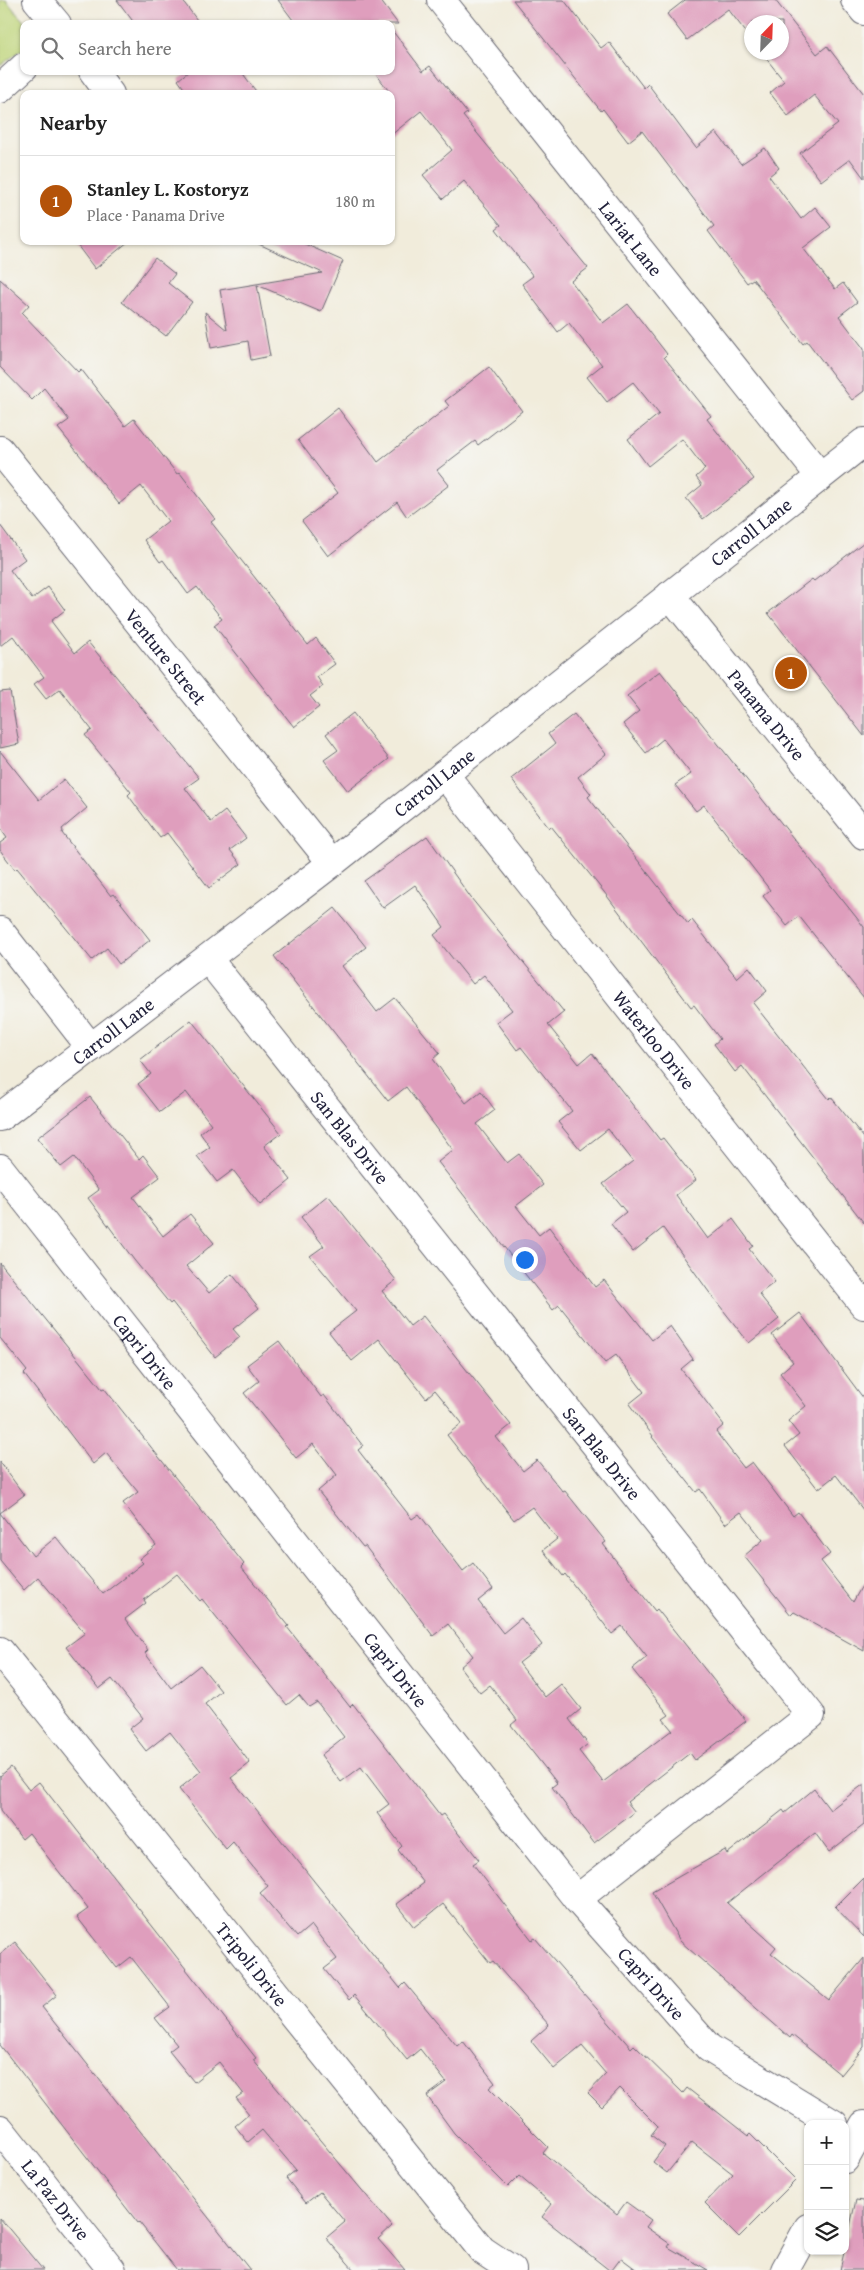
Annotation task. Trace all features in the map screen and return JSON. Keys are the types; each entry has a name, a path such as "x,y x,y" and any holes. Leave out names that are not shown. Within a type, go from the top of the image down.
{"street":[{"path":"37,0 54,20"},
{"name":"Lariat Lane","path":"442,0 820,476"},
{"path":"855,0 864,11"},
{"path":"0,89 20,71"},
{"path":"96,75 107,90"},
{"name":"Carroll Lane","path":"0,1117 332,863 864,442"},
{"name":"Venture Street","path":"0,450 332,863"},
{"name":"Panama Drive","path":"670,595 864,835"},
{"name":"Waterloo Drive","path":"444,774 864,1305"},
{"path":"0,931 91,1048"},
{"name":"San Blas Drive","path":"208,958 811,1715 577,1899"},
{"name":"Capri Drive","path":"0,1168 577,1899 709,2048 852,2136"},
{"name":"Tripoli Drive","path":"0,1651 482,2250 512,2270"},
{"name":"La Paz Drive","path":"0,2129 112,2270"},
{"path":"785,2270 804,2235"}],"green space":[{"path":"0,0 6,0 23,20 20,20 20,51 0,66"}],"building":[{"path":"117,0 182,0 197,20 132,20"},
{"path":"278,0 380,0 395,20 293,20"},
{"path":"513,0 564,0 601,48 609,42 644,88 648,84 696,148 716,132 741,164 765,148 779,168 769,176 801,219 815,207 831,227 803,248 835,289 843,283 857,302 839,316 864,349 864,391 852,400 807,341 803,344 753,279 747,283 708,231 714,226 642,131 628,142"},
{"path":"685,0 775,0 787,15 744,15 744,30 728,9 687,40 667,14"},
{"path":"789,18 817,54 827,46 864,94 864,178 850,159 821,181 800,153 838,124 814,95 788,116 770,93 784,81 767,60 789,60"},
{"path":"395,34 423,71 430,66 467,113 463,116 588,268 571,281 603,323 628,304 667,354 664,357 711,416 707,419 754,479 703,519 686,498 702,485 696,477 705,469 682,439 648,466 628,439 659,414 633,382 607,402 587,377 602,365 569,323 558,332 522,284 533,276 496,229 501,225 464,181 443,199 423,175 452,150 421,111 395,132 395,90 388,90 377,75 395,75"},
{"path":"184,75 244,75 255,90 185,90 178,80"},
{"path":"77,245 124,245 95,269"},
{"path":"261,245 307,245 343,261 321,312 257,285 270,356 251,360 248,341 211,348 205,312 227,330 220,290 323,273"},
{"path":"155,258 175,274 168,283 192,302 166,336 122,302"},
{"path":"0,279 29,305 22,313 78,372 81,369 125,426 134,419 177,474 180,473 215,519 211,522 308,645 316,638 335,664 317,677 323,686 310,696 319,707 294,727 214,625 222,619 197,587 188,594 163,560 160,562 144,540 168,521 141,486 119,504 58,428 69,420 44,388 32,400 0,367"},
{"path":"489,367 522,411 478,445 475,441 437,470 449,485 407,517 397,502 328,556 302,521 338,493 298,440 338,408 378,462 449,406 445,401"},
{"path":"0,525 25,559 10,570 32,599 48,587 65,610 51,621 75,653 88,642 199,778 185,788 211,822 225,811 246,838 230,850 241,864 209,888 167,833 160,838 128,795 131,792 85,735 92,730 60,689 46,699 34,684 44,677 13,636 0,646"},
{"path":"864,542 864,736 768,613 812,579 814,581"},
{"path":"660,671 864,927 864,998 799,916 787,926 763,896 770,890 704,805 696,811 675,785 691,774 663,739 646,753 623,724 639,711 627,696"},
{"path":"10,691 19,744 0,748 0,692"},
{"path":"353,713 389,759 348,791 324,760 338,750 326,734"},
{"path":"574,714 606,754 578,777 591,794 588,797 688,924 692,920 737,978 749,967 767,991 753,1003 829,1099 831,1097 864,1138 864,1223 742,1066 735,1072 714,1044 720,1039 694,1005 691,1007 604,892 551,826 549,828 511,779 555,744 548,734"},
{"path":"0,751 39,800 64,779 87,808 62,829 62,833 111,896 114,894 150,940 119,964 107,948 92,960 0,850 0,843 7,838 0,828"},
{"path":"427,836 471,898 564,1012 548,1025 579,1064 592,1053 660,1140 663,1138 696,1180 676,1195 708,1239 733,1219 753,1246 749,1249 775,1282 759,1294 779,1319 749,1343 663,1228 633,1252 611,1224 626,1212 603,1184 633,1161 608,1129 581,1150 558,1122 572,1111 521,1047 517,1050 496,1022 512,1010 484,975 473,984 434,935 444,927 415,885 383,908 364,881"},
{"path":"335,908 366,947 342,966 377,1012 395,998 440,1053 433,1059 466,1103 481,1091 495,1110 477,1124 507,1163 519,1154 543,1185 516,1206 539,1235 549,1227 595,1287 604,1280 652,1340 670,1326 693,1359 681,1369 724,1425 716,1432 744,1468 752,1462 793,1516 798,1512 830,1554 821,1561 853,1602 864,1582 864,1651 794,1612 791,1615 744,1556 763,1540 741,1512 725,1524 700,1489 696,1492 652,1437 629,1404 644,1392 616,1355 605,1363 559,1305 553,1310 438,1162 453,1150 406,1087 388,1101 274,956"},
{"path":"191,1020 281,1133 264,1146 291,1180 260,1205 233,1170 217,1182 197,1156 210,1147 200,1133 211,1124 186,1092 160,1112 138,1084 151,1074 140,1060"},
{"path":"90,1097 139,1159 143,1155 160,1177 133,1197 163,1236 190,1214 214,1243 186,1266 209,1293 232,1274 259,1308 233,1329 240,1337 215,1357 172,1302 170,1304 134,1260 88,1198 99,1190 74,1157 61,1167 37,1138"},
{"path":"328,1195 396,1280 382,1291 410,1326 423,1316 511,1425 496,1437 523,1471 537,1460 563,1492 565,1491 606,1542 603,1544 655,1611 657,1609 746,1721 695,1760 690,1753 627,1802 635,1812 594,1843 552,1787 557,1783 511,1725 517,1720 490,1685 480,1693 460,1667 473,1656 448,1624 433,1636 365,1546 363,1547 318,1491 337,1475 313,1444 296,1458 244,1393 259,1381 247,1365 279,1341 321,1397 324,1395 363,1446 358,1450 412,1519 419,1514 463,1571 473,1563 493,1589 478,1601 503,1633 521,1618 542,1645 519,1663 545,1697 561,1684 581,1709 569,1719 588,1744 579,1751 603,1782 672,1730 663,1719 669,1715 632,1669 647,1657 622,1626 612,1634 565,1574 563,1576 543,1550 557,1539 532,1507 514,1520 447,1435 462,1423 435,1390 426,1398 379,1339 352,1361 329,1332 356,1311 310,1256 324,1246 301,1217"},
{"path":"0,1263 102,1389 104,1388 244,1564 241,1567 289,1626 287,1627 350,1707 353,1704 440,1816 443,1814 479,1860 473,1864 532,1940 535,1938 631,2048 634,2045 683,2093 687,2088 748,2136 750,2134 796,2180 739,2237 705,2203 733,2174 692,2142 667,2173 653,2162 665,2146 651,2135 658,2126 620,2088 602,2107 588,2093 606,2074 582,2046 554,2069 531,2041 549,2025 493,1961 490,1963 443,1904 414,1927 396,1904 424,1883 398,1850 402,1846 377,1813 389,1804 361,1767 341,1782 321,1755 344,1737 317,1702 309,1707 299,1695 287,1705 202,1599 200,1601 177,1574 144,1600 146,1603 125,1619 148,1650 145,1653 171,1688 200,1665 221,1691 205,1704 250,1763 231,1778 400,1988 405,1983 457,2046 463,2041 495,2083 489,2088 548,2147 543,2153 617,2214 626,2202 651,2220 646,2227 670,2244 668,2247 708,2270 637,2270 621,2258 612,2270 609,2270 542,2217 552,2204 519,2176 508,2187 454,2133 427,2096 446,2082 420,2049 407,2060 354,1995 349,2000 324,1969 337,1959 311,1925 297,1937 260,1893 268,1886 233,1842 226,1849 179,1789 201,1771 170,1732 146,1751 129,1729 143,1718 112,1679 99,1689 66,1647 85,1633 38,1577 24,1590 0,1561 0,1513 33,1556 56,1537 103,1594 143,1563 139,1559 156,1545 123,1503 138,1492 106,1453 93,1464 24,1374 27,1371 0,1338"},
{"path":"800,1313 864,1399 864,1511 836,1475 818,1489 785,1446 799,1435 788,1421 806,1406 780,1373 793,1362 772,1335"},
{"path":"0,1462 24,1495 0,1513"},
{"path":"11,1767 29,1790 39,1782 256,2058 253,2060 392,2226 378,2239 405,2270 354,2270 326,2238 345,2222 320,2192 306,2203 286,2178 296,2170 262,2130 248,2142 235,2126 249,2114 236,2098 243,2093 219,2062 194,2082 169,2051 177,2045 155,2018 170,2007 131,1957 117,1968 77,1917 88,1909 29,1833 22,1839 0,1811 0,1776"},
{"path":"864,1784 864,1825 829,1852 815,1833 727,1903 776,1947 771,1953 829,2000 864,1958 864,2047 841,2075 792,2035 790,2038 680,1941 652,1892 725,1850 727,1854 783,1810 785,1813 814,1789 830,1810"},
{"path":"864,1878 864,1937 835,1907"},
{"path":"15,1942 57,1995 42,2007 250,2270 177,2270 138,2223 0,2045 0,1954"},
{"path":"856,2200 864,2201 864,2270 840,2270 843,2255 849,2255 849,2231"},
{"path":"0,2218 43,2270 0,2270"}],"place":[{"name":"Stanley L. Kostoryz","path":"791,673"}]}
